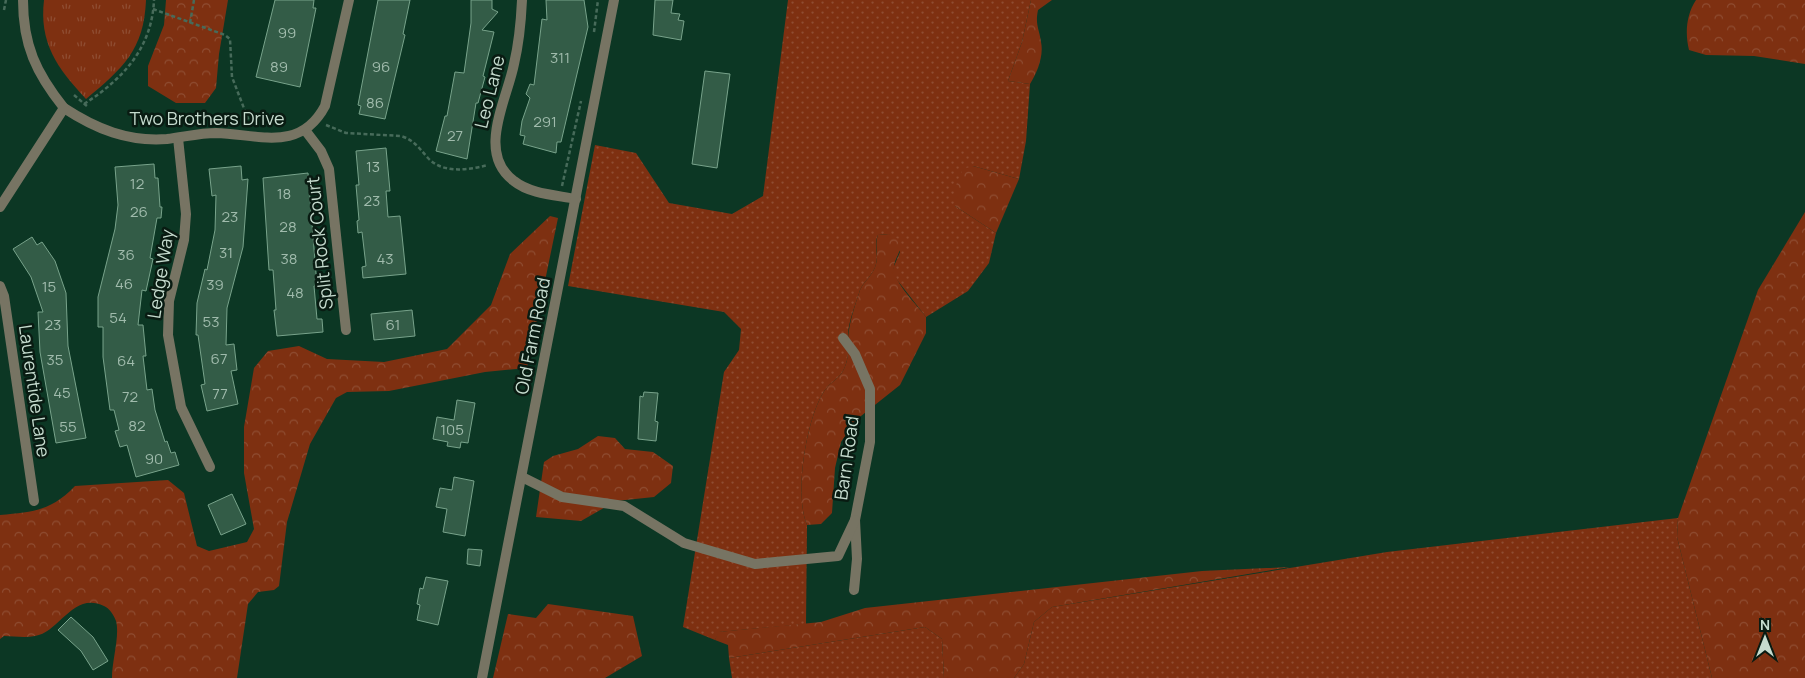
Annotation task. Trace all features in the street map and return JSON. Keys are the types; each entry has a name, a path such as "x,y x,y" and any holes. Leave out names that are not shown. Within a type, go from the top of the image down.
{"street":[{"path":"0,207 64,108 46,84 31,55 20,0"},
{"name":"Two Brothers Drive","path":"64,108 92,125 118,135 157,140 215,133 283,138 304,130 320,115 330,93 350,0"},
{"name":"Leo Lane","path":"522,0 516,55 495,137 497,157 508,176 515,183 534,190 576,198"},
{"name":"Old Farm Road","path":"482,678 614,0"},
{"name":"Split Rock Court","path":"304,130 321,151 329,169 346,330"},
{"name":"Ledge Way","path":"178,138 186,201 185,227 169,301 168,335 180,407 210,467"},
{"name":"Laurentide Lane","path":"0,286 4,296 34,501"},
{"name":"Barn Road","path":"844,338 855,354 870,389 870,442 855,520 856,558 854,590"},
{"path":"522,477 562,497 624,506 684,543 755,564 838,556 855,520"}],"path":[{"path":"4,10 6,0"},
{"path":"84,104 104,92 127,70 145,42 154,0"},
{"path":"190,23 194,0"},
{"path":"594,34 598,0"},
{"path":"153,9 225,35 230,39 232,77 251,125 244,124"},
{"path":"562,186 582,94"},
{"path":"74,95 91,110"},
{"path":"326,125 346,133 401,136 409,139 433,163 443,167 469,170 488,166"}],"green space":[{"path":"44,0 146,0 141,32 129,57 111,77 86,99 66,76 52,54 44,29"},
{"path":"166,0 228,0 219,54 216,88 205,103 176,103 148,86 148,66 164,25"},
{"path":"788,0 1031,0 1022,42 1008,81 1030,84 1026,141 1019,179 973,166 955,206 996,233 989,263 968,291 926,317 894,276 894,266 900,252 889,234 878,235 875,268 860,290 850,323 848,354 845,367 840,376 823,393 811,421 807,439 802,477 803,512 807,525 806,624 719,632 715,640 683,627 724,372 739,350 741,329 724,312 568,286 595,145 636,153 669,203 732,214 763,196"},
{"path":"1031,0 1052,0 1038,10 1037,23 1042,47 1039,64 1030,84 1008,81 1022,42"},
{"path":"1696,0 1805,0 1805,64 1754,56 1706,55 1689,50 1687,25 1690,12"},
{"path":"973,166 1019,179 996,233 955,206 954,190 963,169"},
{"path":"1805,212 1805,678 1712,678 1677,537 1678,518 1758,290"},
{"path":"550,216 558,218 527,368 485,372 389,391 347,392 336,398 310,444 287,522 279,586 274,590 258,592 248,604 237,678 112,678 117,634 116,621 108,608 93,603 75,608 44,633 31,637 4,636 0,639 0,515 41,509 58,501 75,486 168,480 184,493 197,546 209,551 247,542 254,529 244,473 244,427 254,368 268,351 299,346 327,359 384,362 447,349 491,305 510,254"},
{"path":"889,234 900,240 900,249 894,273 906,293 926,317 926,333 900,385 856,420 841,442 835,468 832,513 821,524 807,525 803,512 802,477 807,439 812,421 817,405 826,388 840,376 845,367 848,357 848,334 851,320 860,290 875,268 878,235"},
{"path":"598,436 615,438 625,449 653,452 673,466 671,483 654,497 616,501 581,521 536,517 544,462 553,456 578,449"},
{"path":"1678,518 1677,537 1712,678 1014,678 1024,664 1034,622 1052,607 1387,552"},
{"path":"1290,567 1052,607 1034,622 1024,664 1014,678 944,678 942,639 925,627 729,658 728,645 715,640 718,632 821,622 865,608 1202,571"},
{"path":"548,604 633,616 642,656 605,678 493,678 508,614 536,618"},
{"path":"925,627 942,639 944,678 732,678 729,658"}],"building":[{"path":"275,0 314,0 313,8 316,8 300,87 256,77"},
{"path":"378,0 410,0 403,34 405,35 385,119 359,114 361,106 358,105"},
{"path":"471,0 492,0 492,9 498,12 482,30 494,32 483,76 485,77 478,103 476,103 467,159 436,151 445,116 447,116 455,72 464,73 471,23"},
{"path":"546,0 584,0 588,27 561,142 557,142 556,153 523,144 525,136 520,135 522,121 530,98 526,94 530,84 534,85 542,19 547,20"},
{"path":"655,0 673,0 671,13 680,14 678,20 684,21 681,40 653,35"},
{"path":"705,71 730,74 717,168 692,164"},
{"path":"386,148 390,191 386,191 388,217 400,216 406,274 363,278 362,267 366,266 362,232 358,233 357,221 359,220 356,185 359,185 356,151"},
{"path":"154,164 155,178 158,178 160,207 162,207 161,218 157,218 150,258 153,259 146,291 142,290 138,325 143,325 146,356 143,356 147,390 152,389 155,410 165,442 167,441 171,453 175,452 179,465 136,477 127,445 120,447 115,431 119,430 114,410 110,410 103,357 103,327 98,327 98,297 115,229 118,205 115,167"},
{"path":"241,166 242,180 248,179 243,247 227,308 226,345 234,344 237,370 231,371 238,404 207,411 201,385 205,384 198,335 196,335 197,303 205,269 207,270 215,230 216,195 212,196 209,169"},
{"path":"308,173 317,286 314,286 317,319 322,319 323,332 277,336 273,270 269,270 263,178"},
{"path":"32,237 37,245 42,242 55,261 66,293 68,346 86,438 56,443 40,352 38,312 43,312 31,277 13,249"},
{"path":"412,310 415,336 374,340 371,314"},
{"path":"644,392 658,393 655,421 658,422 656,441 638,439 640,396 643,397"},
{"path":"457,400 475,403 468,443 461,442 460,448 447,446 448,442 433,439 437,417 454,420"},
{"path":"454,477 474,481 465,536 443,532 447,509 436,507 440,488 452,490"},
{"path":"232,494 246,524 221,535 208,505"},
{"path":"468,549 482,550 480,566 467,564"},
{"path":"426,577 448,581 438,625 417,620 420,605 417,604 420,588 423,589"},
{"path":"71,617 93,637 108,661 93,670 81,651 58,630"}]}
